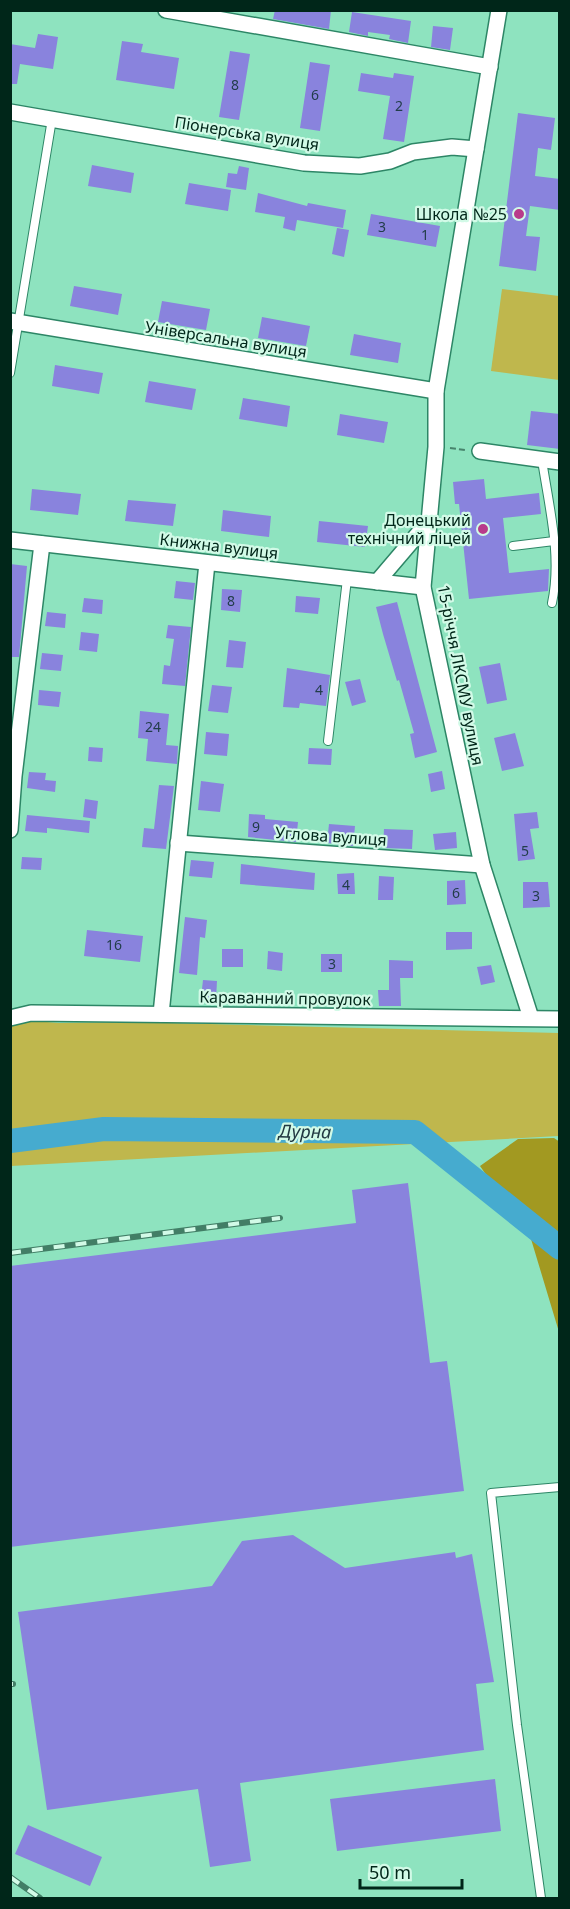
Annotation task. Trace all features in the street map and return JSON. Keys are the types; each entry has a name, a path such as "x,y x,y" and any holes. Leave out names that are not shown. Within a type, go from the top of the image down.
{"street":[{"path":"166,10 490,67"},
{"name":"15-річчя ЛКСМУ вулиця","path":"499,10 436,391 436,447 423,587 482,865 531,1018"},
{"name":"Піонерська вулиця","path":"10,112 304,163 360,166 390,161 413,152 452,147 476,149"},
{"name":"Універсальна вулиця","path":"14,322 436,391"},
{"path":"480,451 560,462"},
{"path":"376,582 429,520"},
{"name":"Книжна вулиця","path":"10,540 423,587"},
{"path":"10,830 14,776 42,544"},
{"path":"161,1014 207,563"},
{"name":"Углова вулиця","path":"178,843 482,865"},
{"name":"Караванний провулок","path":"10,1018 31,1013 560,1019"}],"lane":[{"path":"10,373 14,322 52,118"},
{"path":"542,460 556,562 556,582 552,603"},
{"path":"513,546 554,541"},
{"path":"328,741 347,579"},
{"path":"540,1899 517,1725 491,1493 560,1486"}],"path":[{"path":"436,447 480,451"}],"shaded area":[{"path":"502,289 559,296 559,380 491,371"},
{"path":"34,1021 559,1033 559,1136 11,1166 11,1025"},
{"path":"554,1138 560,1142 559,1332 531,1239 480,1166 518,1139"}],"building":[{"path":"275,10 331,10 329,29 273,19"},
{"path":"352,12 411,21 408,43 389,39 390,35 368,32 368,36 349,32"},
{"path":"433,26 453,28 450,50 431,47"},
{"path":"38,34 58,37 53,69 20,64 17,84 10,84 10,44 35,48"},
{"path":"122,41 143,44 141,52 179,58 174,89 116,80"},
{"path":"230,51 250,54 239,120 219,117"},
{"path":"310,62 330,65 320,131 300,128"},
{"path":"361,73 393,78 394,73 414,76 404,142 383,139 390,96 358,91"},
{"path":"518,113 555,118 551,150 538,148 535,176 560,179 560,210 530,206 526,236 540,237 536,271 499,266"},
{"path":"92,165 134,173 131,193 88,186"},
{"path":"239,166 249,168 246,190 226,187 228,173 237,174"},
{"path":"189,183 231,190 228,211 185,204"},
{"path":"258,193 307,206 308,203 346,210 343,228 297,220 295,231 283,228 285,217 255,212"},
{"path":"371,214 440,226 436,247 367,235"},
{"path":"337,228 349,230 344,257 332,254"},
{"path":"74,286 122,294 118,315 70,306"},
{"path":"162,301 210,309 206,330 158,322"},
{"path":"262,317 310,326 306,346 258,338"},
{"path":"354,334 401,343 398,363 350,355"},
{"path":"55,365 103,373 99,394 52,386"},
{"path":"149,381 196,389 192,410 145,402"},
{"path":"243,398 290,406 287,427 239,419"},
{"path":"531,411 560,414 560,449 527,445"},
{"path":"340,414 388,422 384,443 337,435"},
{"name":"Донецький технічний ліцей","path":"484,479 486,499 539,493 541,514 503,518 509,573 549,569 548,591 469,599 459,504 455,504 453,482"},
{"path":"32,489 81,494 78,515 30,510"},
{"path":"128,500 176,504 173,526 125,521"},
{"path":"223,510 271,516 269,537 221,531"},
{"path":"319,521 368,526 365,547 317,542"},
{"path":"10,564 27,566 19,657 10,657"},
{"path":"176,581 195,583 193,600 174,598"},
{"path":"222,589 242,590 240,612 221,610"},
{"path":"296,596 320,598 318,614 295,612"},
{"path":"84,598 103,600 102,614 82,612"},
{"path":"397,602 437,752 415,758 410,734 414,733 376,607"},
{"path":"47,612 66,614 65,628 45,626"},
{"path":"168,625 191,627 185,686 162,684 164,665 170,666 174,639 166,638"},
{"path":"81,632 99,634 97,652 79,650"},
{"path":"229,640 246,642 243,668 226,667"},
{"path":"42,653 63,655 61,671 40,669"},
{"path":"500,663 507,700 487,704 479,667"},
{"path":"287,668 330,675 326,706 300,703 299,708 283,707"},
{"path":"360,679 366,702 352,706 345,682"},
{"path":"212,685 232,687 228,713 208,711"},
{"path":"39,690 61,692 59,707 38,705"},
{"path":"140,711 169,714 166,745 178,746 177,764 146,761 148,739 138,738"},
{"path":"206,732 229,734 227,756 204,754"},
{"path":"515,733 524,766 502,771 494,738"},
{"path":"89,747 103,748 102,762 88,761"},
{"path":"309,748 332,749 331,765 308,764"},
{"path":"442,771 445,789 431,792 428,774"},
{"path":"29,772 46,773 45,780 56,781 55,792 27,788"},
{"path":"201,781 224,784 220,812 198,810"},
{"path":"159,785 174,786 166,849 142,847 144,828 154,829"},
{"path":"85,799 98,801 96,819 83,817"},
{"path":"537,812 539,828 530,829 535,859 518,861 514,814"},
{"path":"249,814 265,815 265,819 298,822 296,842 248,837"},
{"path":"27,815 90,821 89,833 47,828 47,833 25,831"},
{"path":"329,824 355,826 353,846 327,843"},
{"path":"384,829 413,830 412,849 383,848"},
{"path":"456,832 457,848 435,850 433,834"},
{"path":"22,857 42,858 41,870 21,869"},
{"path":"191,860 214,862 212,878 189,876"},
{"path":"241,864 315,873 314,890 240,884"},
{"path":"354,873 355,894 338,894 337,874"},
{"path":"379,876 394,877 393,900 378,900"},
{"path":"465,880 466,904 447,905 447,881"},
{"path":"523,882 548,882 550,907 523,908"},
{"path":"185,917 207,920 205,938 200,937 197,975 179,973"},
{"path":"87,930 143,936 140,962 84,956"},
{"path":"446,932 472,932 472,949 446,950"},
{"path":"222,949 243,949 243,967 222,967"},
{"path":"268,951 283,953 282,971 267,969"},
{"path":"321,954 342,954 342,972 321,972"},
{"path":"389,960 413,961 413,978 400,978 401,1006 379,1006 378,990 389,990"},
{"path":"491,965 495,982 481,985 477,967"},
{"path":"203,980 217,981 216,999 201,998"},
{"path":"408,1183 430,1363 447,1361 464,1491 10,1547 10,1266 356,1223 352,1190"},
{"path":"293,1535 345,1568 455,1552 456,1558 472,1554 494,1682 476,1684 484,1750 240,1783 251,1861 210,1867 198,1789 47,1810 18,1612 212,1586 242,1541"},
{"path":"495,1779 501,1831 337,1851 330,1799"},
{"path":"28,1825 102,1857 90,1886 15,1854"}],"waterway":[{"name":"Дурна","path":"10,1141 104,1129 415,1132 560,1248"}],"railway":[{"path":"10,1253 280,1218"},
{"path":"10,1877 40,1898"}],"place":[{"name":"Школа №25","path":"519,214"},
{"name":"Донецький технічний ліцей","path":"483,529"}]}
